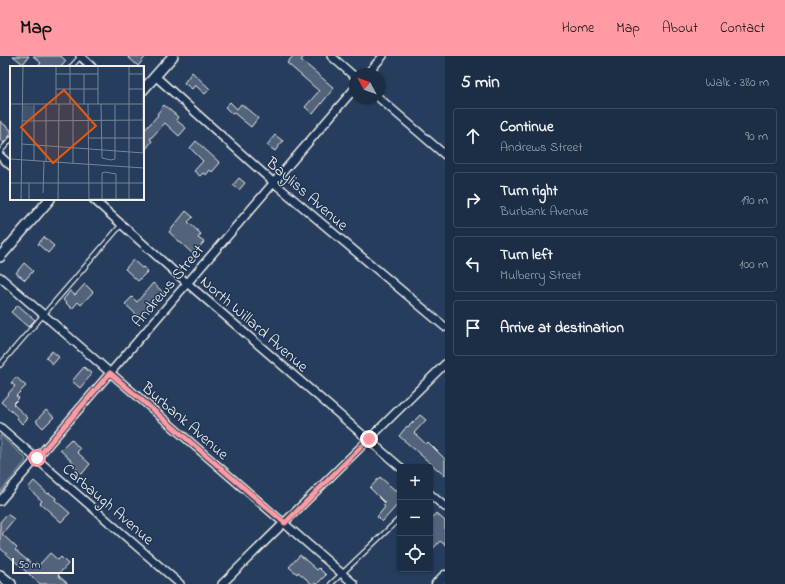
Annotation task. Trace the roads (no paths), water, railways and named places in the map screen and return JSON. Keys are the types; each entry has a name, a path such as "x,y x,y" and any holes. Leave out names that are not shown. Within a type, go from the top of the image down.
{"main road":[{"path":"144,89 173,56"},
{"path":"0,257 48,200"},
{"path":"0,575 11,584"},
{"path":"437,584 445,576"}],"street":[{"path":"80,56 91,66"},
{"path":"331,56 349,72"},
{"path":"372,68 383,56"},
{"name":"Bayliss Avenue","path":"155,76 273,182 445,327"},
{"name":"Andrews Street","path":"0,501 349,95"},
{"path":"385,103 445,155"},
{"path":"0,156 10,165"},
{"name":"North Willard Avenue","path":"94,200 187,283 397,464"},
{"name":"Burbank Avenue","path":"0,277 354,584"},
{"path":"222,584 445,364"},
{"name":"Carbaugh Avenue","path":"0,427 180,584"},
{"path":"433,497 445,507"}],"lane":[{"path":"72,66 80,56"},
{"path":"0,152 10,140"},
{"path":"0,365 122,224"},
{"path":"331,584 397,521"}]}
